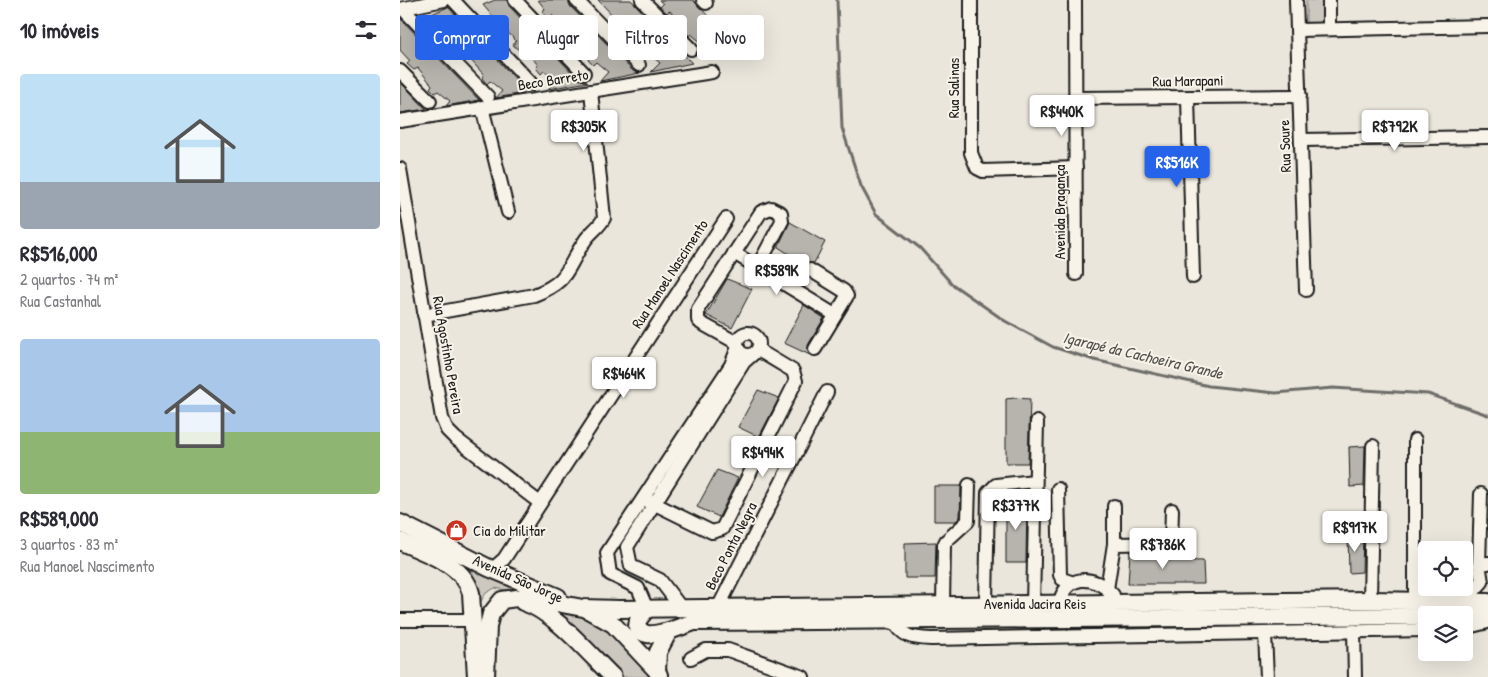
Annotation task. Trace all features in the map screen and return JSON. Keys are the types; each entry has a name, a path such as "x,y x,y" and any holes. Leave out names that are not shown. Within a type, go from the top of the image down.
{"main road":[{"name":"Avenida São Jorge","path":"400,522 489,568 583,608 613,624 659,674"},
{"name":"Avenida São Jorge","path":"400,541 453,567 468,583 472,620"},
{"name":"Avenida São Jorge","path":"510,598 524,598 583,608"},
{"path":"486,677 486,646 491,614 502,600 510,598 530,604 559,625 612,677"},
{"name":"Avenida Jacira Reis","path":"583,608 1059,605 1370,600 1414,600 1447,606"},
{"name":"Avenida Jacira Reis","path":"1473,606 1488,602"},
{"name":"Avenida Jacira Reis","path":"647,608 638,620 637,627 641,632 649,634 669,631 694,622 892,618 1418,616"},
{"name":"Avenida Jacira Reis","path":"1473,611 1488,615"},
{"path":"472,620 476,677"},
{"path":"659,674 658,652 669,631"}],"street":[{"path":"401,9 444,0"},
{"path":"453,0 530,82"},
{"path":"515,0 584,72"},
{"path":"576,0 639,65"},
{"path":"642,0 691,49"},
{"name":"Rua Salinas","path":"970,0 971,153 977,168 983,171 1076,168"},
{"name":"Avenida Bragança","path":"1075,0 1076,274"},
{"name":"Rua Soure","path":"1296,0 1306,290"},
{"path":"1329,0 1329,29"},
{"path":"401,9 485,102 508,212"},
{"path":"1298,30 1488,26"},
{"path":"400,71 430,101"},
{"name":"Beco Barreto","path":"400,121 485,102 590,91 712,72"},
{"path":"424,315 534,295 550,289 570,270 582,243 601,224 604,210 590,91"},
{"name":"Rua Marapani","path":"1076,98 1300,96"},
{"path":"1188,98 1193,277"},
{"path":"1301,140 1488,137"},
{"name":"Rua Agostinho Pereira","path":"400,169 440,410 447,430 467,448 540,502"},
{"path":"648,500 712,532 722,529 796,381 793,372 755,352 742,353 737,345 701,323 697,315 698,310 761,212 771,208 781,213 782,221 757,268"},
{"name":"Rua Manoel Nascimento","path":"489,568 501,564 726,219"},
{"path":"734,253 835,315"},
{"path":"810,270 847,294 815,349"},
{"path":"631,566 627,547 648,500 731,366 740,336 750,333 759,340 755,352 744,362 648,500 606,553 608,569 614,577 638,588 647,608"},
{"name":"Beco Ponta Negra","path":"718,608 827,392"},
{"path":"1033,605 1037,422"},
{"path":"1414,600 1415,440"},
{"path":"1370,600 1373,446"},
{"path":"986,604 988,493 996,486 1035,481"},
{"path":"943,605 944,545 968,521 969,485"},
{"path":"1058,489 1060,575 1062,579 1071,582 1090,580 1107,588 1116,604"},
{"path":"1466,606 1485,582 1481,494"},
{"path":"1107,588 1114,544 1114,506"},
{"path":"1114,544 1170,543 1172,510"},
{"path":"608,569 631,566 660,580 682,608"},
{"path":"1059,605 1061,595 1071,582"},
{"path":"892,618 900,632 925,639 1418,630"},
{"path":"400,620 472,620"},
{"path":"1473,626 1488,622"},
{"path":"1354,631 1355,677"},
{"path":"1266,634 1267,677"},
{"path":"691,658 706,650 728,650 803,677"}],"shaded area":[{"path":"1306,0 1325,0 1325,22 1306,23"},
{"path":"400,528 547,597 495,588 486,593 481,601 477,584 464,567 400,536"},
{"path":"530,602 571,609 597,621 629,648 650,677 622,677 614,668"}],"building":[{"path":"495,0 507,0 509,6 519,17 519,50 513,45 516,41 509,34 509,15 491,15 483,5"},
{"path":"538,0 568,0 570,6 579,15 545,15 542,11 545,9"},
{"path":"598,0 631,0 646,15 612,15"},
{"path":"659,0 693,0 707,15 697,15 697,39 687,33 687,15 673,15 670,11 667,13 660,7 663,4"},
{"path":"448,7 456,15 429,15"},
{"path":"400,18 415,34 415,60 440,60 479,100 446,106 450,101 438,91 435,93 430,88 432,85 418,68 414,70 407,64 410,61 400,50"},
{"path":"598,35 608,45 608,60 622,60 633,71 640,73 600,81 608,72 596,62 593,65 588,60 598,60"},
{"path":"687,58 692,63 651,72 660,63 656,60 687,60"},
{"path":"471,60 498,60 524,88 534,91 496,98 502,91 490,81 487,84 482,78 484,75"},
{"path":"534,60 560,60 578,79 588,82 548,89 556,81 544,71 541,74 536,68 538,65"},
{"path":"400,82 412,94 426,109 400,113"},
{"path":"790,222 825,242 814,263 805,264 778,247"},
{"path":"727,279 752,289 732,328 706,315"},
{"path":"804,305 824,318 808,345 810,355 784,343"},
{"path":"758,390 779,398 759,437 738,427"},
{"path":"1006,399 1030,399 1028,463 1006,463"},
{"path":"1365,446 1364,486 1350,487 1349,447"},
{"path":"717,470 738,478 719,517 697,507"},
{"path":"934,486 961,486 960,517 956,521 934,521"},
{"path":"1027,499 1026,563 1006,563 1006,500"},
{"path":"1363,533 1362,572 1349,573 1348,534"},
{"path":"936,542 935,578 905,578 905,543"},
{"path":"1167,551 1168,560 1203,561 1204,584 1128,584 1130,552"}],"waterway":[{"name":"Igarapé da Cachoeira Grande","path":"837,0 842,128 861,186 876,214 920,248 952,284 1005,321 1053,347 1094,360 1209,386 1276,393 1333,388 1428,394 1488,415"}],"place":[{"name":"Cia do Militar","path":"457,531"}]}
